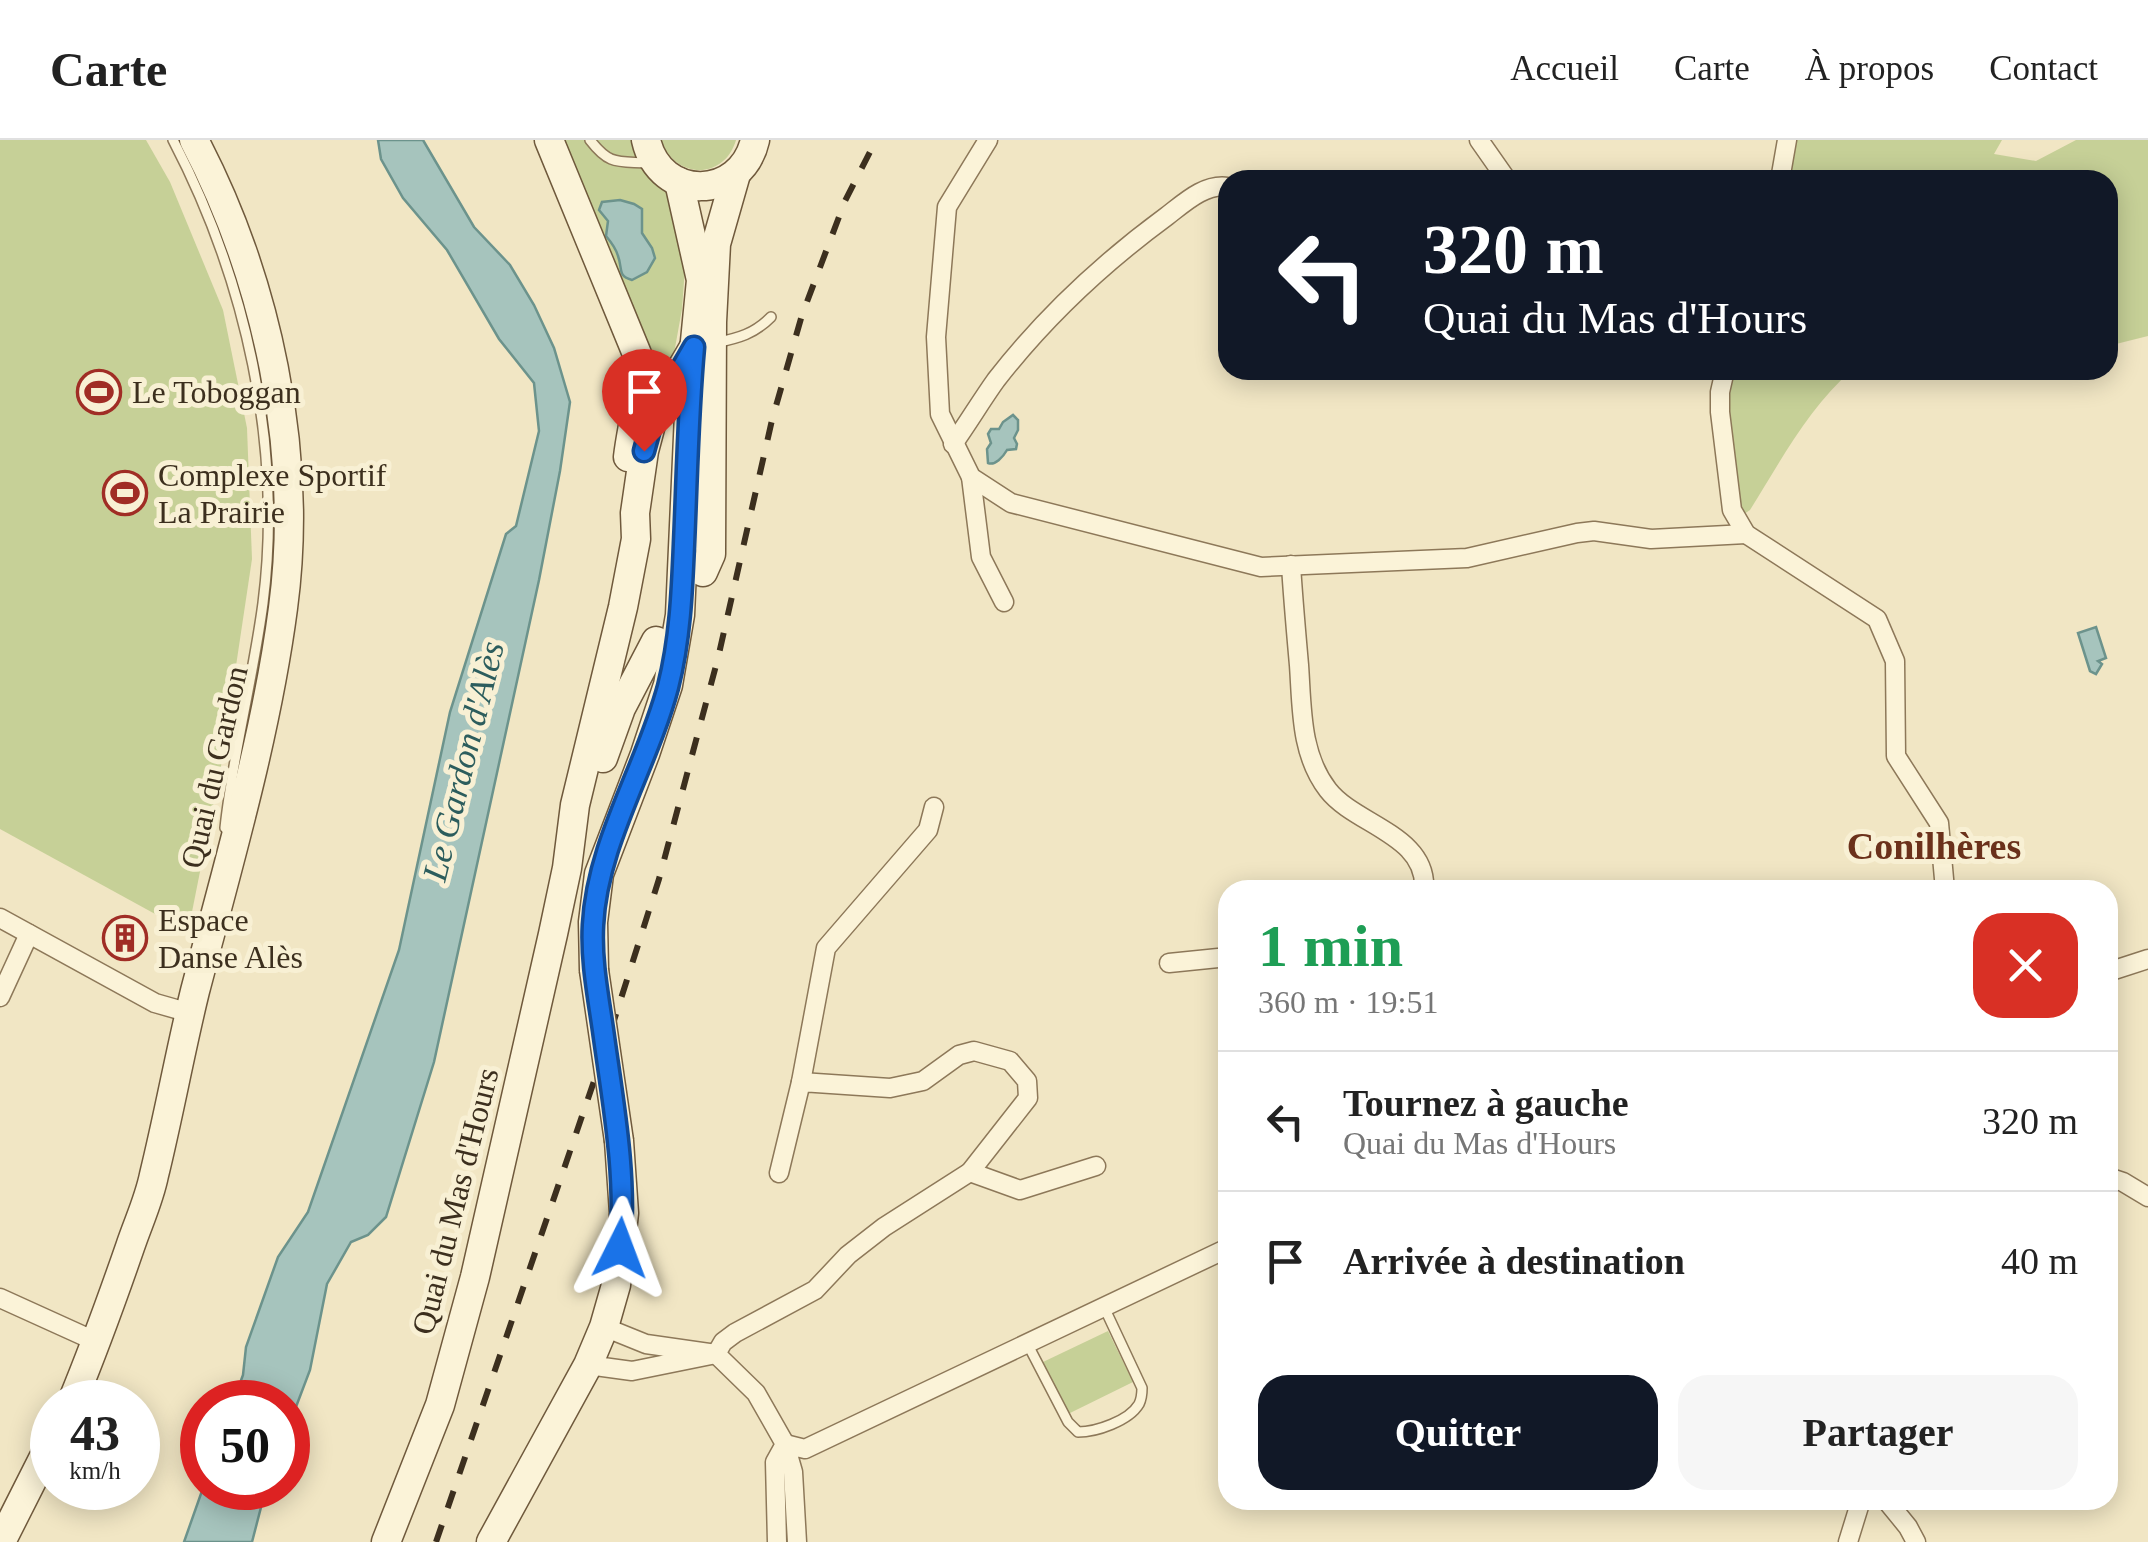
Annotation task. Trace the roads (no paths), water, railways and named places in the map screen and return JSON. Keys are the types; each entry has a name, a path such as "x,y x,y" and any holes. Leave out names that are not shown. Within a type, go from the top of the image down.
{"main road":[{"name":"Quai du Gardon","path":"81,1380 154,1179 268,692 283,607 287,481 278,388 258,304 230,216 194,140"},
{"path":"549,140 637,354 642,375 627,463 635,512"},
{"name":"Quai du Mas d'Hours","path":"703,572 711,554 703,345 716,244 736,174 748,161 756,140"},
{"path":"651,152 666,174 694,186 723,182 736,174"},
{"path":"491,1542 588,1366 616,1284 624,1212 619,1140 594,970 593,922 599,874 668,685 680,615 690,392 703,345 702,280 679,182"},
{"path":"702,280 716,244"},
{"name":"Quai du Mas d'Hours","path":"567,868 575,805 624,607 636,539 641,464 653,418 703,345"},
{"name":"Quai du Mas d'Hours","path":"386,1542 440,1405 475,1278 567,868 585,807 621,708 656,641"},
{"path":"2,1542 30,1486"}],"street":[{"path":"988,140 948,207 936,337 940,414 971,478 981,557 1004,602"},
{"path":"1479,140 1500,170"},
{"path":"1782,170 1787,140"},
{"path":"953,444 997,380 1100,268 1196,195 1218,186"},
{"path":"1723,380 1720,412 1732,510 1746,534 1877,619 1896,661 1896,756 1939,823 1945,880"},
{"path":"971,478 1010,504 1261,567 1467,558 1577,532 1651,539 1746,534"},
{"path":"1291,564 1305,738 1313,768 1330,794 1402,843 1419,862 1425,880"},
{"path":"779,1173 826,948 928,830 934,807"},
{"path":"0,918 155,1004 190,1013"},
{"path":"0,997 29,934"},
{"path":"1169,963 1218,957"},
{"path":"2118,969 2148,959"},
{"path":"588,1366 632,1371 716,1354 735,1333 816,1290 848,1255 884,1227 970,1172 1028,1098 1028,1081 1010,1061 974,1051 959,1055 923,1081 890,1088 801,1082"},
{"path":"970,1172 1020,1190 1096,1166"},
{"path":"2118,1180 2148,1197"},
{"path":"784,1444 805,1448 1218,1253"},
{"path":"0,1298 97,1342"},
{"path":"604,1326 646,1344 716,1354 756,1393 784,1444 793,1472 796,1542"},
{"path":"777,1542 775,1462 784,1444"},
{"path":"1848,1542 1858,1510"},
{"path":"1894,1510 1916,1542"}],"lane":[{"path":"173,140 211,221 242,317 258,384 267,485 268,546 263,601 229,790 217,908"},
{"path":"590,140 603,158 624,164 651,152"},
{"path":"703,345 744,337 771,316"},
{"path":"1028,1344 1068,1422 1078,1432 1089,1432 1128,1416 1140,1402 1142,1388 1104,1307"}],"water":[{"name":"Le Gardon d'Alès","path":"378,140 423,140 474,227 510,265 534,305 554,348 570,402 539,580 434,1062 386,1217 368,1235 351,1242 327,1284 306,1380 241,1380 246,1347 278,1257 308,1212 399,950 450,712 506,534 516,526 539,431 534,383 499,339 447,250 403,198 381,159"},
{"path":"620,200 642,209 642,233 655,258 647,272 632,280 622,274 616,250 606,236 608,221 599,210 602,202"},
{"path":"1013,415 1018,420 1016,449 1007,450 996,462 988,463 988,434"},
{"path":"2096,627 2106,658 2098,661 2102,664 2096,674 2090,671 2078,633"},
{"path":"195,1510 260,1510 252,1542 184,1542"}],"railway":[{"path":"436,1542 604,1052 659,879 718,658 772,420 802,315 845,201 876,140"}],"place":[{"name":"Le Toboggan","path":"99,392"},
{"name":"Complexe Sportif La Prairie","path":"125,493"},
{"name":"Espace Danse Alès","path":"125,938"}],"district":[{"name":"Conilhères","path":"1934,846"}]}
